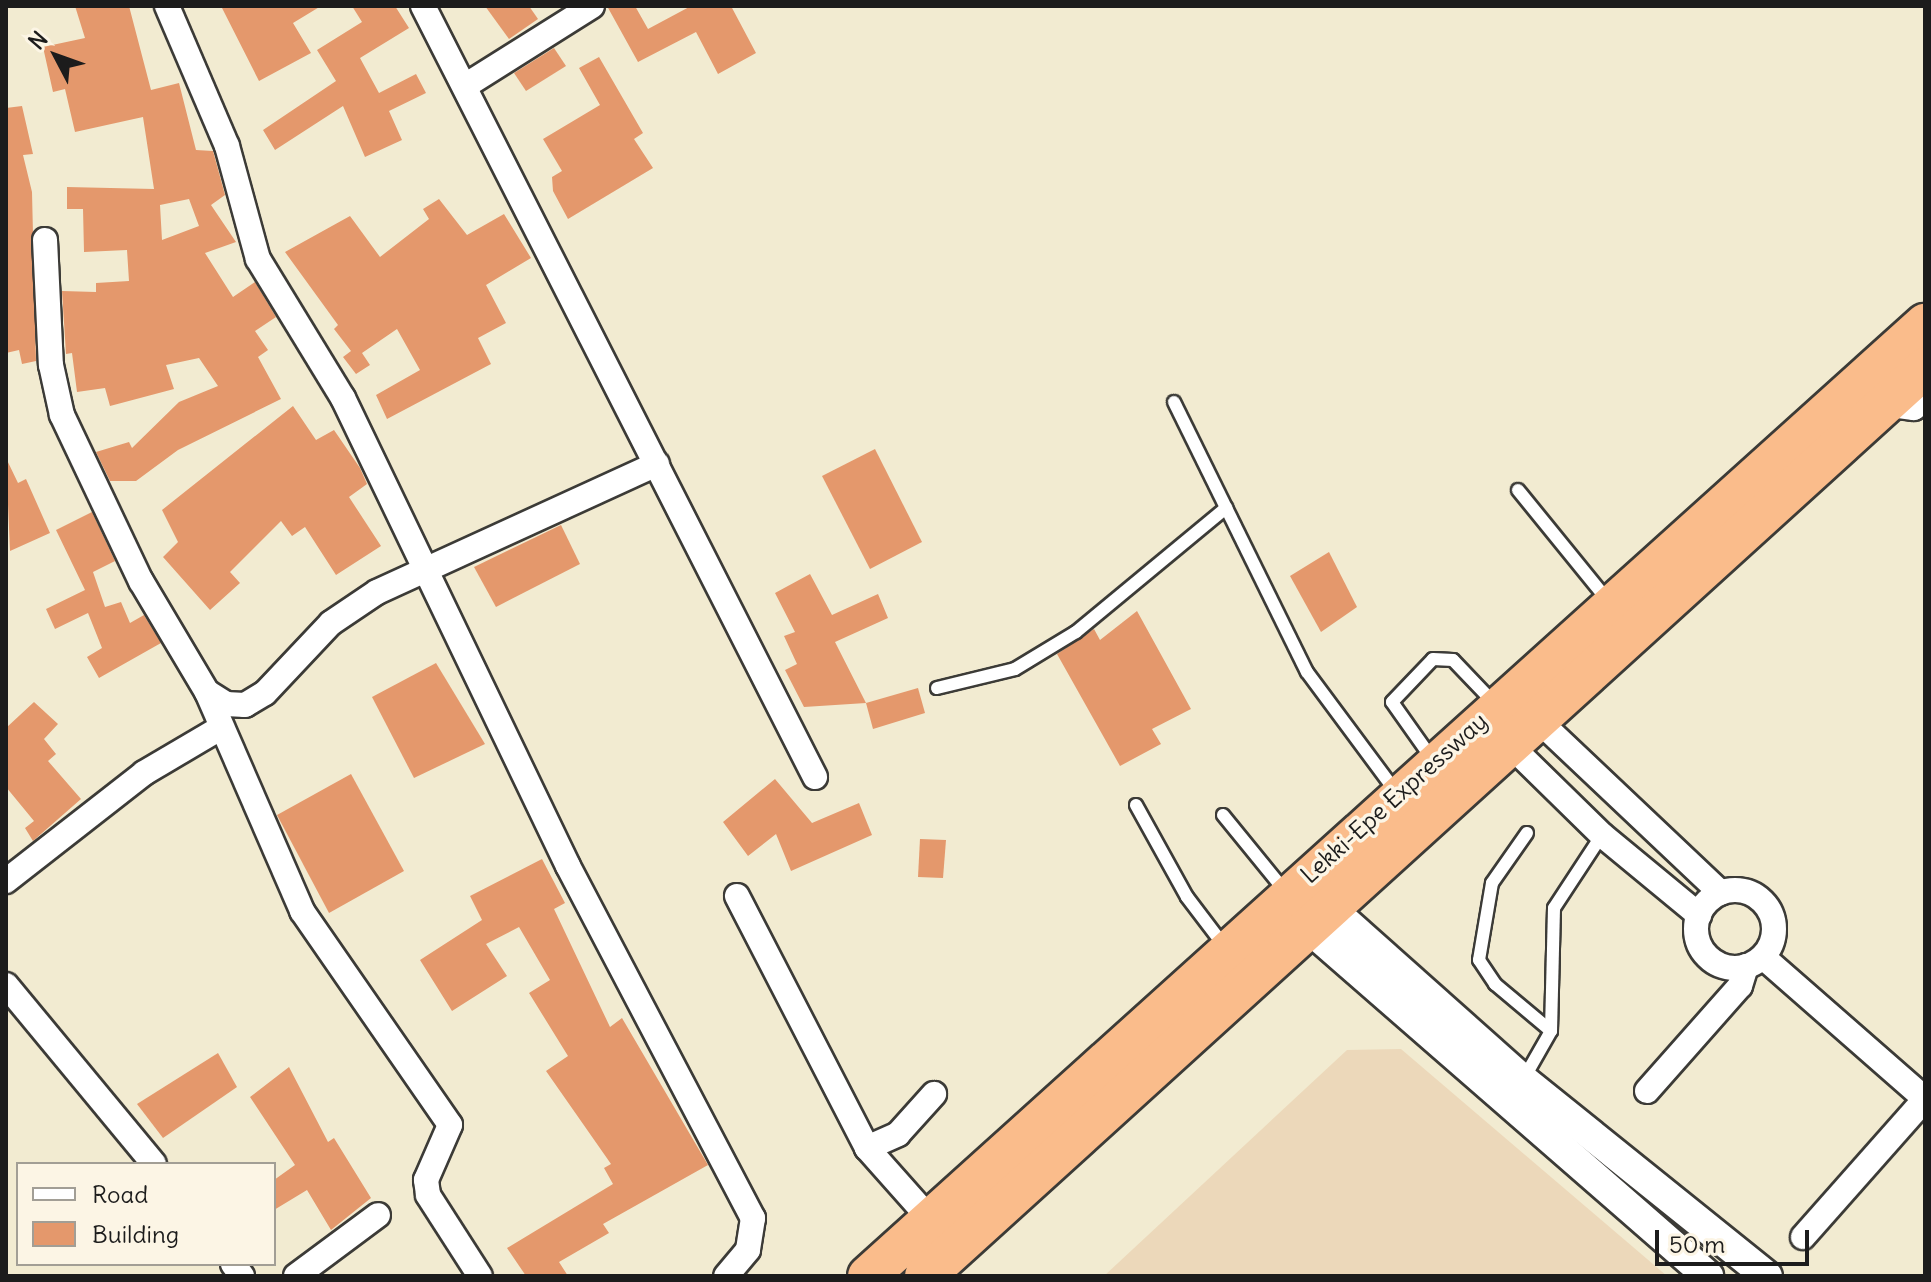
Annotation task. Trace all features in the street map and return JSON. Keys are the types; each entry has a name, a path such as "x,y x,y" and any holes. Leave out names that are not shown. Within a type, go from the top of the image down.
{"highway":[{"name":"Lekki-Epe Expressway","path":"925,1276 1001,1177 1041,1116 1225,947 1925,324"},
{"name":"Lekki-Epe Expressway","path":"868,1276 930,1219 1076,1135 1322,920 1925,368"}],"street":[{"path":"167,6 227,146 258,259 343,398 430,571 568,866 753,1218 748,1250 726,1276"},
{"path":"423,6 815,777"},
{"path":"465,86 592,6"},
{"path":"45,240 51,365 62,415 141,581 207,692 217,730 302,911 450,1125 426,1180 428,1195 480,1276"},
{"path":"1884,404 1914,408 1925,399"},
{"path":"207,692 245,705 331,623 377,592 430,571 657,464"},
{"path":"6,881 144,773 217,730"},
{"path":"1525,734 1602,835 1699,915 1704,953 1726,967 1754,962 1925,1099 1803,1237"},
{"path":"1525,734 1721,893 1747,892 1768,908 1774,933 1740,986 1647,1091"},
{"path":"1699,915 1721,893"},
{"path":"737,896 867,1148 930,1219"},
{"path":"1322,920 1708,1276"},
{"path":"1382,976 1523,1080 1767,1276"},
{"path":"6,985 152,1162"},
{"path":"867,1148 898,1134 934,1094"},
{"path":"296,1276 378,1215"}],"lane":[{"path":"1174,402 1307,672 1398,795"},
{"path":"1518,490 1611,604"},
{"path":"937,688 1015,669 1076,632 1226,508"},
{"path":"1435,762 1392,702 1433,659 1453,660 1498,706"},
{"path":"1136,805 1187,897 1225,947"},
{"path":"1223,815 1287,894"},
{"path":"1527,833 1492,883 1479,960 1495,984 1551,1031"},
{"path":"1523,1080 1551,1031 1554,908 1602,835"}],"shaded area":[{"path":"1401,1049 1667,1276 1104,1276 1347,1050"}],"building":[{"path":"75,6 129,6 151,90 179,83 196,150 213,151 225,195 211,205 236,242 205,253 233,297 255,282 276,317 255,331 268,350 258,357 281,399 178,450 136,481 110,481 96,452 129,442 132,448 179,402 218,386 199,358 166,365 174,389 110,406 105,388 77,392 72,353 66,354 62,291 96,292 96,283 129,281 127,250 84,252 83,209 67,209 67,187 154,189 143,117 75,132 65,89 53,92 43,47 85,38","holes":["189,199 199,226 162,240 160,205"]},
{"path":"221,6 321,6 293,23 311,53 259,81"},
{"path":"352,6 395,6 409,28 360,58 379,93 416,74 426,93 389,111 402,140 365,157 343,106 275,150 263,130 336,81 317,50 362,22"},
{"path":"485,6 529,6 538,19 509,39"},
{"path":"607,6 635,6 648,29 691,6 731,6 756,53 718,74 696,32 638,62"},
{"path":"554,48 566,66 526,91 514,73"},
{"path":"599,57 643,133 634,139 653,168 568,219 553,191 552,177 562,171 543,139 600,105 579,68"},
{"path":"22,106 33,154 23,155 32,192 36,361 22,364 19,350 6,353 6,108"},
{"path":"439,199 467,235 504,214 531,258 486,285 506,323 478,338 491,364 387,419 376,395 420,370 397,329 362,353 370,365 356,374 343,357 351,351 334,329 338,325 285,252 350,216 380,257 429,219 423,209"},
{"path":"293,406 316,440 334,430 360,468 367,484 349,497 381,546 336,575 305,527 292,536 281,521 230,572 240,583 210,610 163,557 178,542 162,510"},
{"path":"875,449 922,542 870,569 822,476"},
{"path":"6,458 18,483 26,479 50,533 10,551"},
{"path":"92,512 115,561 93,572 105,607 121,602 130,623 144,615 161,643 99,678 87,657 102,648 88,613 55,629 46,609 85,590 56,530"},
{"path":"561,525 580,564 496,607 474,567"},
{"path":"1329,552 1357,607 1321,632 1290,576"},
{"path":"810,574 832,615 878,594 888,618 835,642 866,703 804,707 785,670 797,664 784,636 795,632 775,593"},
{"path":"1137,611 1191,709 1152,729 1161,744 1120,766 1057,654 1094,629 1100,640"},
{"path":"436,663 485,744 414,778 372,697"},
{"path":"918,688 925,713 873,729 866,703"},
{"path":"34,702 58,724 44,739 56,754 48,761 81,799 33,841 25,828 34,821 6,787 6,728"},
{"path":"351,774 404,871 329,913 277,815"},
{"path":"775,779 812,823 859,803 872,835 791,871 776,834 748,856 723,822"},
{"path":"920,839 946,840 943,878 918,877"},
{"path":"542,859 565,903 554,909 610,1027 622,1018 708,1165 603,1224 609,1233 559,1262 568,1276 526,1276 507,1248 613,1184 604,1168 611,1164 546,1071 568,1056 529,993 550,980 519,927 486,944 507,976 452,1011 420,960 482,920 470,896"},
{"path":"218,1053 237,1087 163,1138 137,1104"},
{"path":"289,1067 328,1142 334,1138 371,1198 331,1230 307,1190 276,1209 276,1179 295,1165 250,1097"}]}
